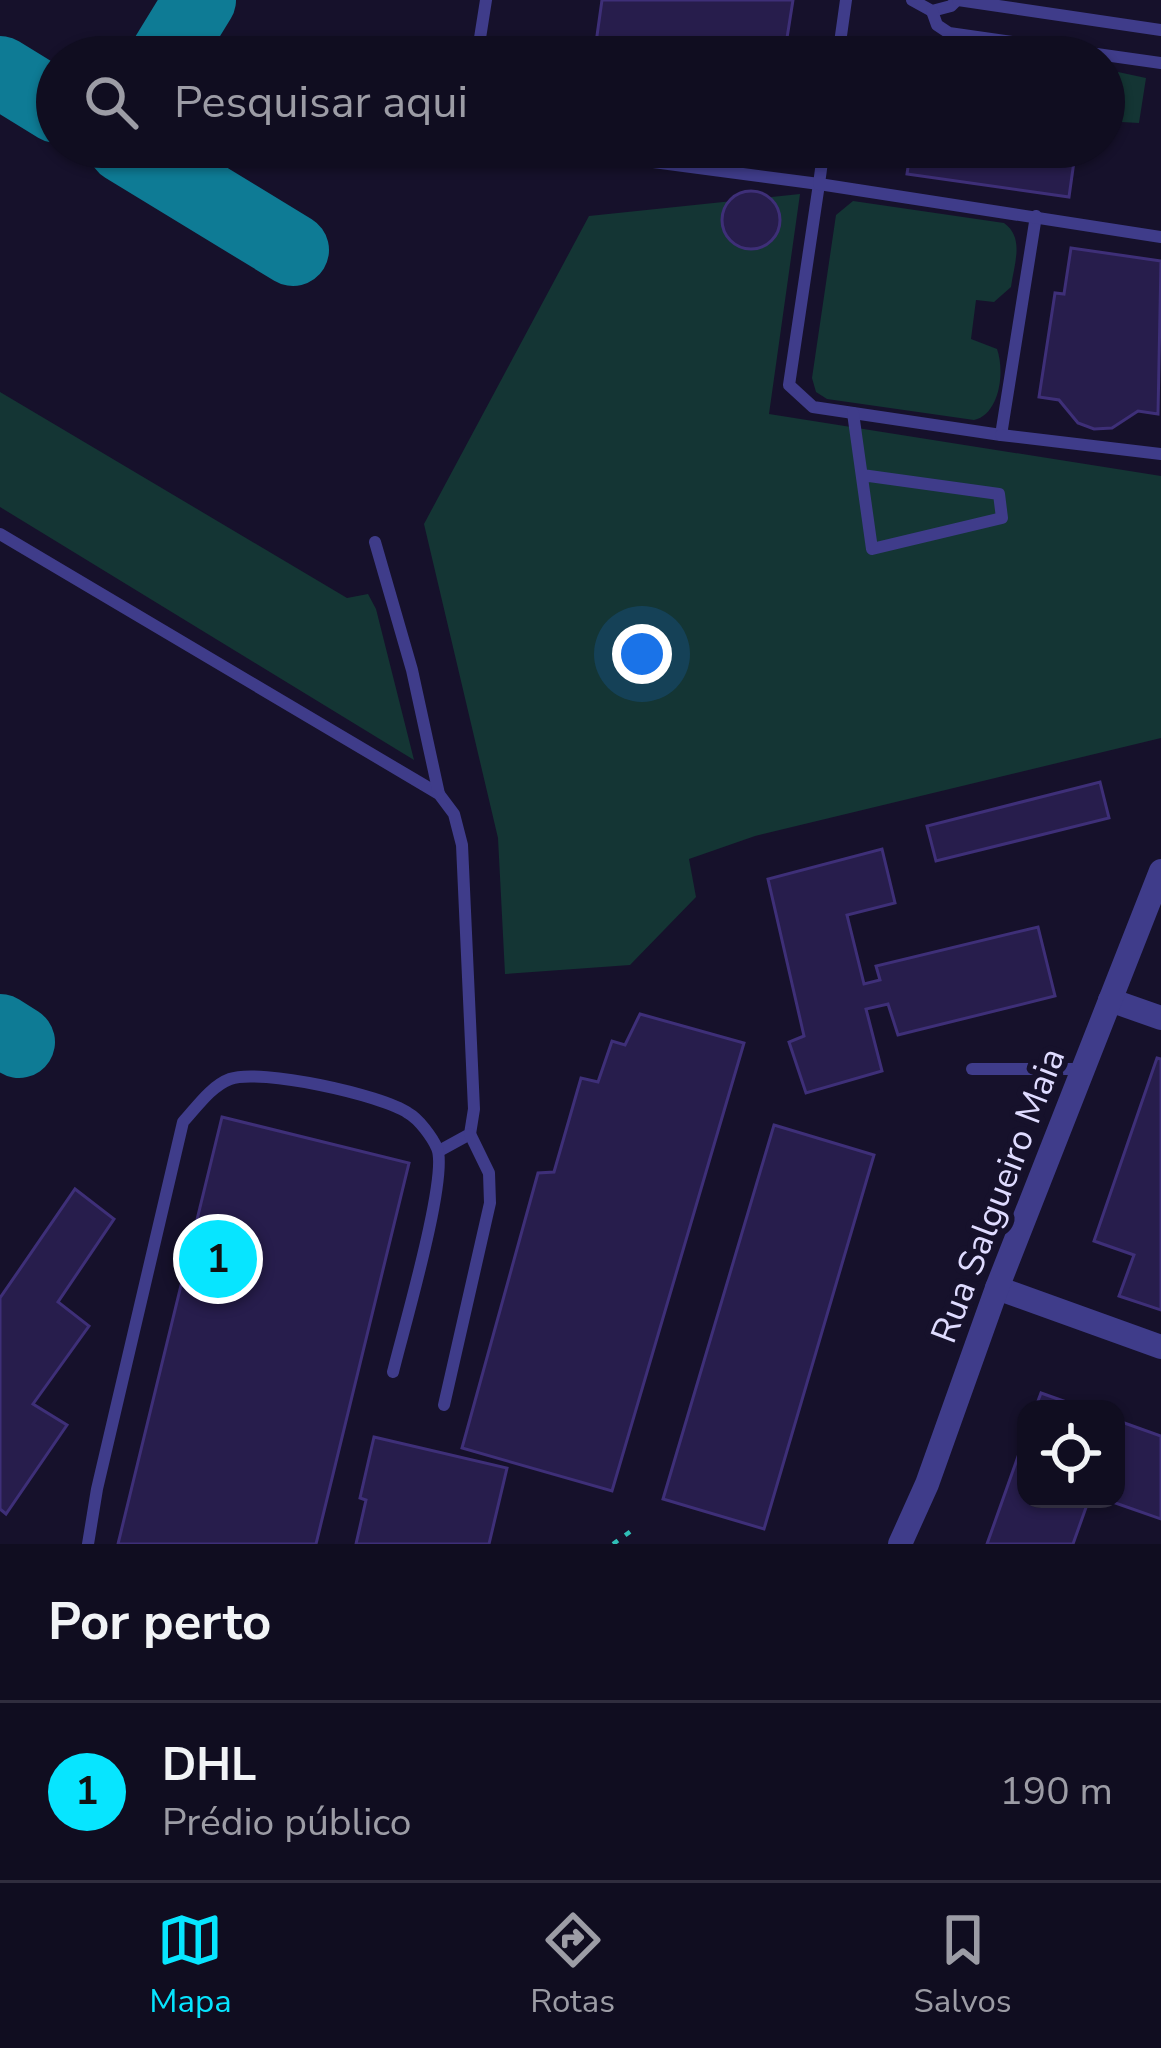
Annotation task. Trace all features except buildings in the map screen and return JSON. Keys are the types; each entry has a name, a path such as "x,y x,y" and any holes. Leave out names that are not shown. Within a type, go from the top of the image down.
{"street":[{"name":"Rua Salgueiro Maia","path":"900,1544 1161,871"},
{"path":"1110,1000 1161,1018"},
{"path":"997,1288 1161,1347"}],"lane":[{"path":"480,36 485,0"},
{"path":"841,36 846,0"},
{"path":"912,0 932,11 937,25 949,33 970,36"},
{"path":"932,11 957,0 1161,30"},
{"path":"1125,59 1161,64"},
{"path":"698,168 1161,237"},
{"path":"821,168 789,386 813,407 1161,454"},
{"path":"1001,434 1036,216"},
{"path":"854,412 862,475 872,549 1002,518 999,494 862,475"},
{"path":"0,535 439,794 454,814 462,844 473,1037 470,1134 489,1173 490,1203 444,1405"},
{"path":"375,542 412,670 439,794"},
{"path":"972,1069 1084,1069"},
{"path":"88,1544 183,1122 206,1096 231,1079 266,1078 356,1092 395,1105 414,1116 439,1151 437,1187 393,1372"},
{"path":"439,1151 470,1134"}],"path":[{"path":"614,1544 631,1531"}],"green space":[{"path":"1125,74 1146,78 1139,123 1125,122"},
{"path":"800,194 769,414 1161,476 1161,738 755,836 689,859 696,897 630,965 505,974 498,838 424,524 589,216"},
{"path":"853,201 1004,223 1010,229 1017,252 1011,287 994,302 976,300 971,339 997,349 1000,369 995,401 983,416 974,420 827,399 816,392 812,378 836,215"},
{"path":"0,392 347,598 368,594 376,609 414,760 0,507"}],"taxiway":[{"path":"178,36 200,0"},
{"path":"0,72 36,94"},
{"path":"158,168 293,250"},
{"path":"0,1030 19,1042"}],"place":[{"name":"DHL","path":"218,1259"}]}
